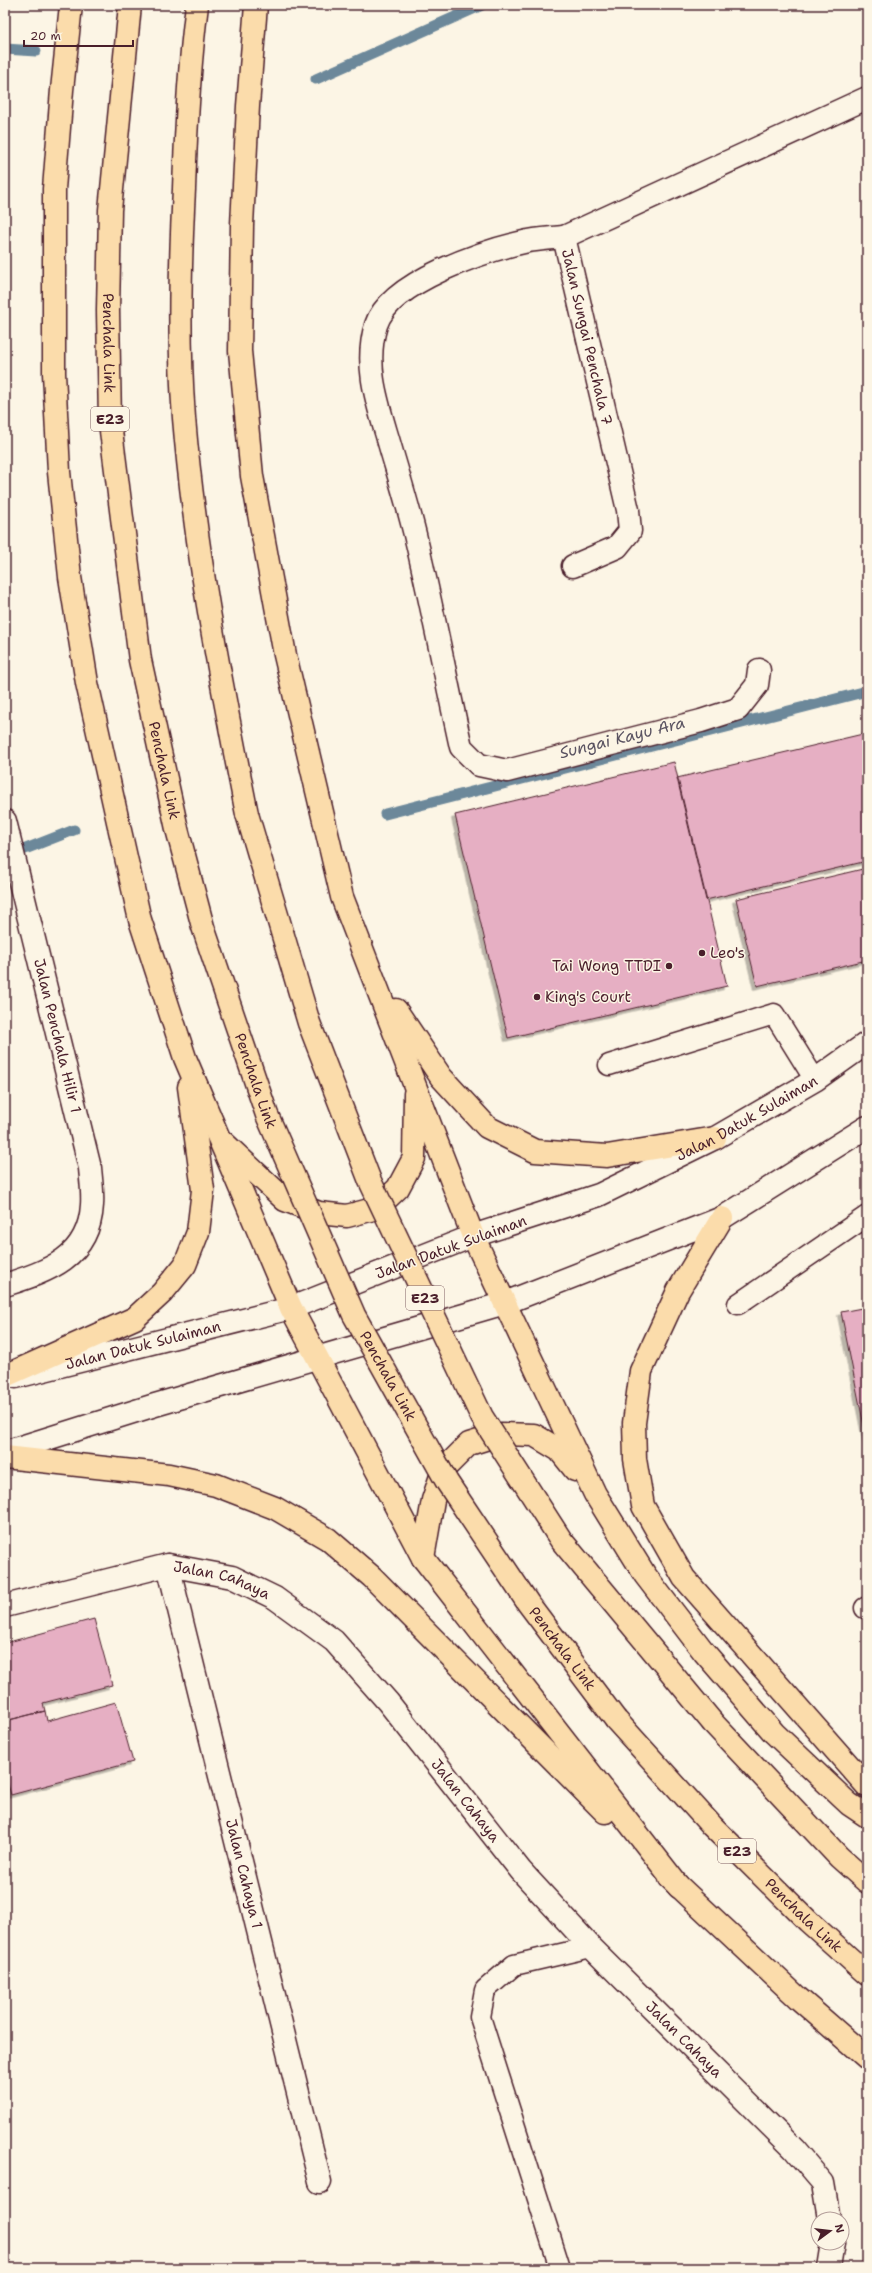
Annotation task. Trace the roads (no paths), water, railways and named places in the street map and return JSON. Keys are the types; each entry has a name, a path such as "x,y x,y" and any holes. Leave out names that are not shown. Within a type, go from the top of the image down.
{"highway":[{"path":"71,5 54,189 54,373 61,494 70,577 87,683 140,920 185,1058 291,1308 423,1558 679,1887"},
{"name":"Penchala Link","path":"130,5 110,210 108,311 110,423 140,660 177,829 203,927 267,1115 354,1315 447,1482 528,1603 616,1720 712,1826 808,1921 867,1974"},
{"name":"E23","path":"197,5 188,105 179,327 184,418 198,537 214,643 247,814 309,1022 370,1181 482,1417 561,1540 713,1723 839,1857 867,1882"},
{"path":"256,5 248,106 242,217 240,350 252,476 285,655 342,897 473,1236 595,1494 646,1575 704,1652 774,1733 849,1804 867,1816"},
{"path":"371,974 441,1077 487,1127 535,1152 608,1156 715,1138"},
{"path":"5,1376 135,1318 162,1293 185,1265 198,1232 203,1190 185,1058"},
{"path":"218,1137 286,1200 319,1213 347,1216 370,1210 377,1208 398,1188 414,1158 415,1083"},
{"path":"722,1218 678,1291 641,1371 634,1423 634,1460 643,1506 684,1578 867,1786"},
{"path":"423,1558 433,1500 443,1470 469,1444 502,1434 534,1434 559,1450 595,1494"},
{"path":"5,1457 169,1475 216,1485 275,1508 328,1539 372,1577 679,1887 798,1998 867,2058"}],"street":[{"name":"Jalan Sungai Penchala 7","path":"573,566 617,547 630,531 628,510 564,237 867,98"},
{"path":"564,237 523,243 490,252 448,268 411,285 388,305 376,324 371,366 374,391 416,542 461,747 480,765 507,771 701,721 738,709 757,685 759,670"},
{"name":"Jalan Penchala Hilir 1","path":"5,1285 55,1267 77,1249 88,1226 92,1205 90,1168 7,827"},
{"name":"Jalan Datuk Sulaiman","path":"5,1380 291,1308 473,1236 599,1195 715,1138 815,1080 867,1043"},
{"path":"5,1452 155,1405 505,1303 722,1218 867,1127"},
{"name":"Jalan Cahaya","path":"5,1606 168,1565 232,1577 275,1598 334,1642 388,1702 521,1871 591,1947 794,2149 823,2183 828,2211"},
{"name":"Jalan Cahaya 1","path":"168,1565 320,2182"},
{"path":"829,2268 832,2251"}],"lane":[{"path":"609,1066 774,1014 815,1080"},
{"path":"738,1304 867,1216"},
{"path":"560,2268 480,2018 485,1990 514,1965 591,1947"}],"waterway":[{"path":"316,79 482,5"},
{"path":"5,49 36,51"},
{"name":"Sungai Kayu Ara","path":"385,814 867,691"},
{"name":"Sungai Kayu Ara","path":"10,855 74,830"}],"place":[{"name":"Leo's","path":"702,953"},
{"name":"Tai Wong TTDI","path":"669,966"},
{"name":"King's Court","path":"537,997"}]}
